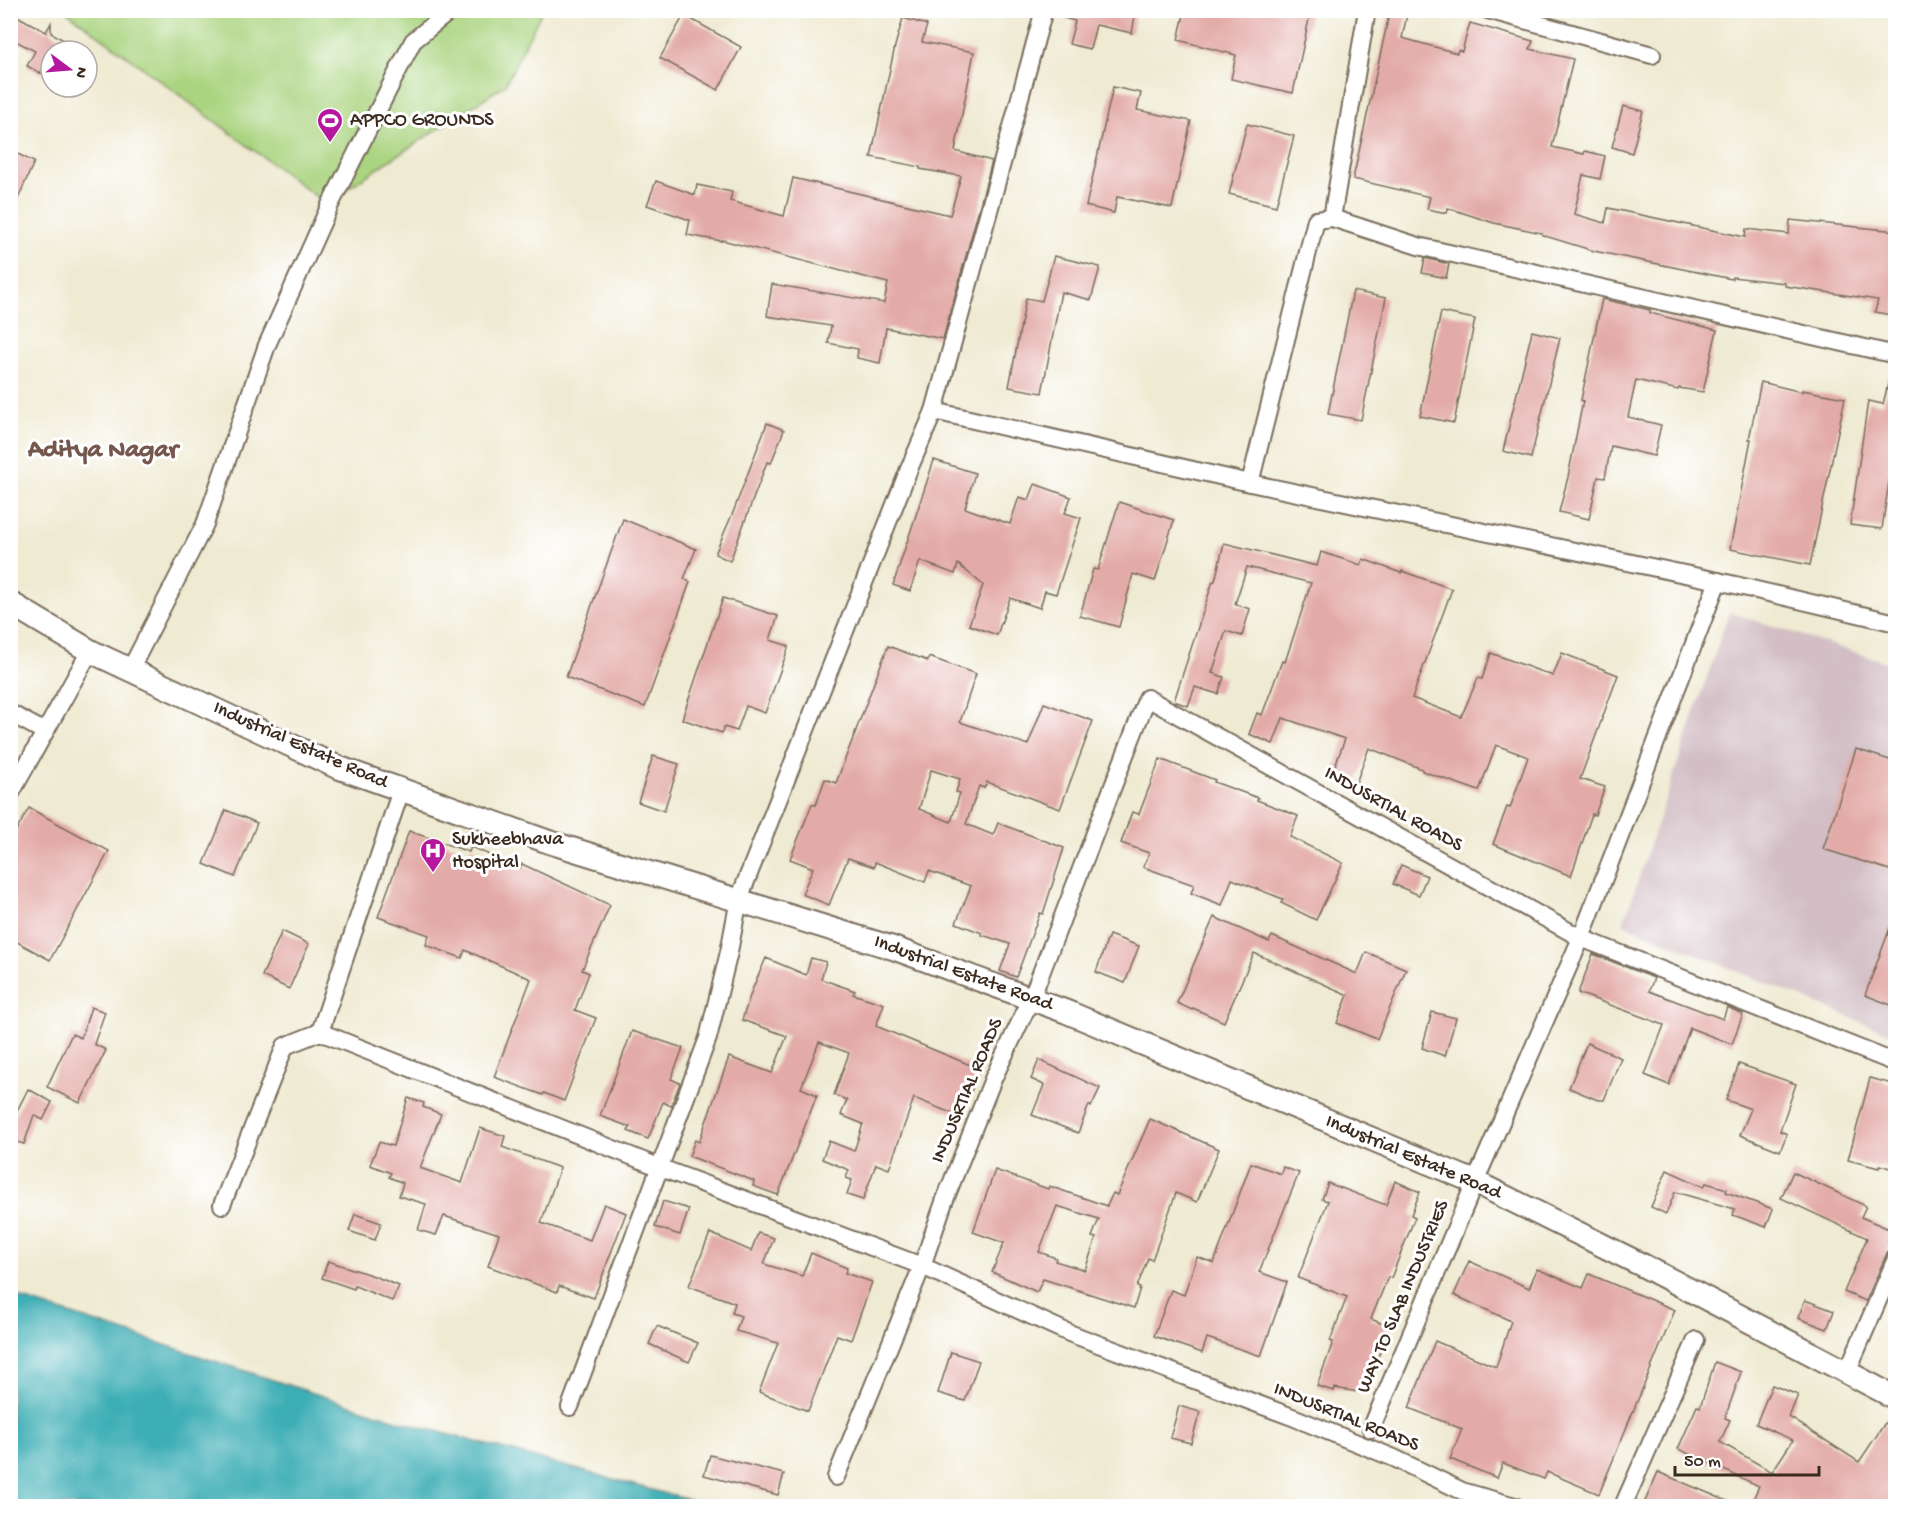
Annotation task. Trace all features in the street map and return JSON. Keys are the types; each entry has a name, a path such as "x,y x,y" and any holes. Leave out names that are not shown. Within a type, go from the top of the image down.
{"main road":[{"name":"Industrial Estate Road","path":"10,603 90,651 337,767 549,842 894,948 1031,999 1475,1182 1642,1265 1896,1398"}],"street":[{"path":"130,670 205,524 267,345 330,205 413,41 451,10"},
{"path":"570,1407 708,1038 739,899 934,411 1044,10"},
{"path":"1332,218 1367,10"},
{"path":"1488,10 1652,55"},
{"path":"1250,483 1316,220 1332,218 1418,246 1896,355"},
{"path":"934,411 1250,483 1718,580 1896,623"},
{"name":"WAY TO SLAB INDUSTRIES","path":"1371,1429 1581,938 1718,580"},
{"path":"10,795 90,651"},
{"name":"INDUSRTIAL ROADS","path":"1515,1506 1462,1491 1394,1458 1295,1418 1069,1333 922,1266 944,1202 993,1079 1031,999 1147,698 1581,938"},
{"path":"10,713 45,732"},
{"path":"321,1032 401,790"},
{"path":"1581,938 1896,1064"},
{"path":"222,1205 285,1046 321,1032 661,1168 922,1266 836,1477"},
{"path":"1847,1372 1896,1259"},
{"path":"1623,1506 1696,1340"}],"shaded area":[{"path":"1729,612 1895,665 1895,1036 1623,924"}],"green space":[{"name":"APPCO GROUNDS","path":"66,11 542,11 505,85 325,203"}],"water":[{"path":"11,1295 400,1421 711,1506 11,1506"}],"building":[{"path":"1060,10 1136,10 1132,33 1096,25 1090,49 1069,44 1075,21 1060,17"},
{"path":"1185,10 1311,10 1293,93 1231,79 1236,55 1178,40"},
{"path":"1390,10 1408,10 1402,38 1457,53 1458,50 1462,51 1470,23 1533,41 1530,49 1573,59 1552,147 1605,156 1600,179 1583,175 1574,214 1605,223 1608,208 1745,237 1746,229 1789,234 1790,220 1896,231 1896,316 1875,312 1878,300 1785,286 1785,283 1732,277 1732,279 1594,251 1542,235 1542,233 1494,223 1448,208 1447,213 1427,209 1430,197 1353,179"},
{"path":"10,12 46,32 51,23 51,33 62,39 39,39 39,72 27,66 35,51 10,38"},
{"path":"684,15 741,47 718,90 660,58"},
{"path":"903,18 927,25 922,42 974,52 955,151 992,161 943,339 886,328 880,363 857,358 858,349 828,343 831,326 767,316 772,284 884,303 888,283 722,240 687,235 690,220 647,205 656,181 695,195 697,185 732,192 730,201 784,216 793,178 950,215 961,176 871,157"},
{"path":"1113,87 1141,93 1137,110 1191,121 1172,208 1117,197 1114,213 1086,206"},
{"path":"1623,106 1643,111 1632,153 1612,147"},
{"path":"1247,124 1294,136 1276,206 1229,194"},
{"path":"10,150 34,162 10,217"},
{"path":"1054,256 1100,267 1091,300 1061,292 1042,393 1009,387 1026,298 1042,301"},
{"path":"1425,258 1449,264 1446,278 1422,273"},
{"path":"1353,291 1386,298 1361,420 1328,414"},
{"path":"1602,299 1650,310 1650,313 1717,330 1703,392 1679,388 1678,390 1636,380 1628,417 1661,425 1654,456 1611,446 1605,478 1598,477 1589,519 1559,512 1568,477"},
{"path":"1441,312 1475,319 1454,423 1420,416"},
{"path":"1532,331 1560,338 1531,458 1503,451"},
{"path":"1890,376 1896,376 1896,468 1891,468 1882,529 1850,525 1868,401 1883,404"},
{"path":"1761,382 1802,392 1802,390 1845,398 1810,565 1730,549"},
{"path":"767,423 784,430 771,463 767,462 730,561 715,554"},
{"path":"934,460 975,473 965,508 1010,524 1019,497 1029,500 1035,484 1071,497 1065,513 1081,518 1056,594 1045,591 1040,608 1010,598 997,635 969,625 983,585 958,564 955,574 920,561 910,591 893,585"},
{"path":"1119,502 1174,520 1155,581 1133,574 1119,627 1080,616 1093,569 1098,570"},
{"path":"623,519 696,549 684,579 690,582 645,707 566,677"},
{"path":"1224,543 1317,566 1321,552 1361,565 1363,559 1452,589 1412,698 1461,717 1478,678 1482,679 1491,653 1553,676 1562,653 1618,675 1580,779 1605,787 1595,815 1592,814 1571,876 1493,844 1507,807 1510,808 1528,757 1496,745 1479,791 1422,771 1422,769 1369,748 1356,783 1332,774 1345,739 1283,718 1273,744 1249,734 1257,713 1262,715 1282,661 1285,662 1311,583 1247,567 1235,604 1250,609 1242,636 1226,631 1212,673 1224,677 1218,694 1195,687 1188,706 1174,701 1213,581 1215,581"},
{"path":"723,598 778,616 770,640 789,646 765,713 746,706 737,731 724,727 722,733 682,719"},
{"path":"888,646 928,661 929,657 976,674 960,722 1028,745 1044,703 1093,721 1060,809 987,782 984,788 979,786 966,824 993,835 998,823 1064,848 1043,914 1040,913 1016,977 1000,971 1010,944 956,923 971,886 929,871 925,882 875,862 874,867 848,858 829,905 802,894 813,868 790,859 812,804 816,805 825,779 836,783","holes":["931,770 960,779 956,792 960,793 951,822 919,809"]},
{"path":"1856,749 1896,762 1896,863 1893,871 1823,849"},
{"path":"653,756 679,764 664,811 638,802"},
{"path":"1160,759 1298,816 1290,837 1343,863 1316,920 1281,903 1283,899 1232,879 1222,905 1191,893 1194,885 1143,867 1149,853 1121,843 1132,812 1139,814"},
{"path":"29,808 109,851 50,960 10,938 10,842"},
{"path":"226,810 257,823 235,877 204,864"},
{"path":"409,831 469,852 471,847 520,868 522,864 610,905 582,970 589,973 575,1010 596,1018 564,1101 494,1077 531,979 465,950 462,958 426,945 429,935 378,917"},
{"path":"1401,865 1427,876 1419,895 1393,884"},
{"path":"1214,917 1269,942 1272,936 1357,974 1366,952 1406,969 1377,1039 1337,1023 1348,995 1254,953 1224,1022 1177,1003"},
{"path":"1894,917 1896,917 1896,1007 1865,995"},
{"path":"282,931 309,944 289,989 262,976"},
{"path":"1109,935 1139,946 1125,983 1096,972"},
{"path":"1593,954 1654,978 1649,991 1723,1019 1727,1007 1743,1014 1732,1044 1690,1028 1669,1085 1645,1075 1664,1025 1578,993"},
{"path":"766,958 806,975 811,958 826,962 821,979 855,991 853,994 884,1004 876,1026 980,1069 961,1117 914,1098 889,1169 876,1164 863,1200 847,1195 852,1180 846,1178 849,1170 822,1159 829,1141 854,1151 863,1124 841,1115 847,1100 834,1095 849,1053 819,1042 801,1088 817,1095 778,1195 753,1186 754,1181 689,1156 695,1140 699,1142 729,1057 772,1073 787,1036 742,1020"},
{"path":"91,1007 105,1012 94,1044 106,1050 80,1103 47,1087 72,1034 81,1038"},
{"path":"1432,1012 1456,1018 1445,1056 1422,1048"},
{"path":"632,1031 683,1048 671,1079 680,1083 671,1106 663,1102 648,1139 628,1131 630,1127 600,1116"},
{"path":"1587,1043 1621,1058 1604,1100 1598,1100 1569,1088"},
{"path":"1039,1060 1100,1088 1091,1107 1089,1105 1078,1133 1032,1115 1044,1085 1031,1079"},
{"path":"1739,1064 1796,1084 1780,1131 1787,1134 1780,1151 1740,1135 1751,1109 1726,1100"},
{"path":"1870,1078 1896,1085 1896,1170 1848,1160"},
{"path":"28,1089 52,1102 43,1120 34,1115 24,1144 10,1140 10,1125"},
{"path":"408,1098 424,1103 423,1107 441,1114 420,1168 462,1183 480,1128 505,1136 502,1147 560,1168 541,1223 590,1240 604,1204 626,1213 594,1298 559,1286 557,1292 488,1266 499,1234 444,1216 436,1235 418,1230 426,1204 399,1196 403,1183 389,1177 391,1173 370,1165 379,1142 393,1146"},
{"path":"1150,1119 1219,1149 1197,1202 1176,1193 1152,1260 1148,1258 1137,1287 1140,1288 1134,1308 1043,1279 1037,1292 992,1272 1004,1243 973,1232 995,1170 1048,1189 1049,1186 1107,1206 1113,1193 1117,1195","holes":["1057,1206 1099,1219 1092,1237 1096,1238 1085,1270 1055,1261 1056,1258 1039,1252"]},
{"path":"1251,1163 1281,1174 1283,1167 1299,1173 1259,1272 1287,1282 1261,1356 1207,1338 1202,1353 1154,1336 1171,1290 1184,1295 1197,1257 1214,1263"},
{"path":"1667,1170 1704,1187 1706,1183 1727,1189 1726,1192 1773,1209 1766,1227 1733,1215 1735,1209 1675,1192 1666,1214 1651,1207"},
{"path":"1793,1172 1866,1206 1861,1217 1896,1232 1866,1301 1844,1292 1867,1238 1781,1198"},
{"path":"1395,1181 1420,1192 1411,1215 1415,1217 1391,1278 1388,1277 1371,1319 1390,1327 1364,1393 1335,1388 1334,1391 1317,1386 1333,1342 1330,1341 1347,1297 1298,1278 1328,1201 1322,1199 1328,1183 1386,1205"},
{"path":"663,1201 689,1209 680,1235 655,1227"},
{"path":"355,1214 381,1223 375,1240 349,1231"},
{"path":"710,1233 751,1251 758,1233 774,1238 764,1264 802,1276 811,1253 847,1268 845,1273 872,1282 851,1340 837,1335 808,1411 759,1392 778,1343 736,1331 741,1316 732,1313 735,1303 689,1286"},
{"path":"328,1261 399,1286 392,1301 355,1286 354,1289 322,1278"},
{"path":"1469,1261 1529,1288 1537,1269 1583,1288 1589,1274 1675,1310 1599,1494 1547,1472 1544,1479 1503,1463 1497,1478 1450,1459 1462,1429 1409,1408 1435,1341 1496,1367 1511,1321 1454,1295"},
{"path":"1805,1300 1834,1311 1827,1329 1798,1318"},
{"path":"657,1326 698,1343 689,1362 649,1344"},
{"path":"951,1352 979,1361 965,1401 938,1393"},
{"path":"1715,1362 1741,1372 1725,1418 1730,1420 1720,1442 1772,1472 1793,1440 1756,1424 1772,1385 1798,1395 1789,1417 1859,1462 1893,1411 1896,1411 1896,1489 1886,1506 1750,1506 1759,1486 1678,1449 1697,1406 1700,1407"},
{"path":"1179,1406 1200,1412 1191,1443 1170,1438"},
{"path":"710,1455 784,1474 778,1495 704,1475"},
{"path":"1658,1472 1739,1506 1643,1506"}],"place":[{"name":"APPCO GROUNDS","path":"330,144"},
{"name":"Sukheebhava Hospital","path":"433,874"}],"district":[{"name":"Aditya Nagar","path":"103,451"}]}
